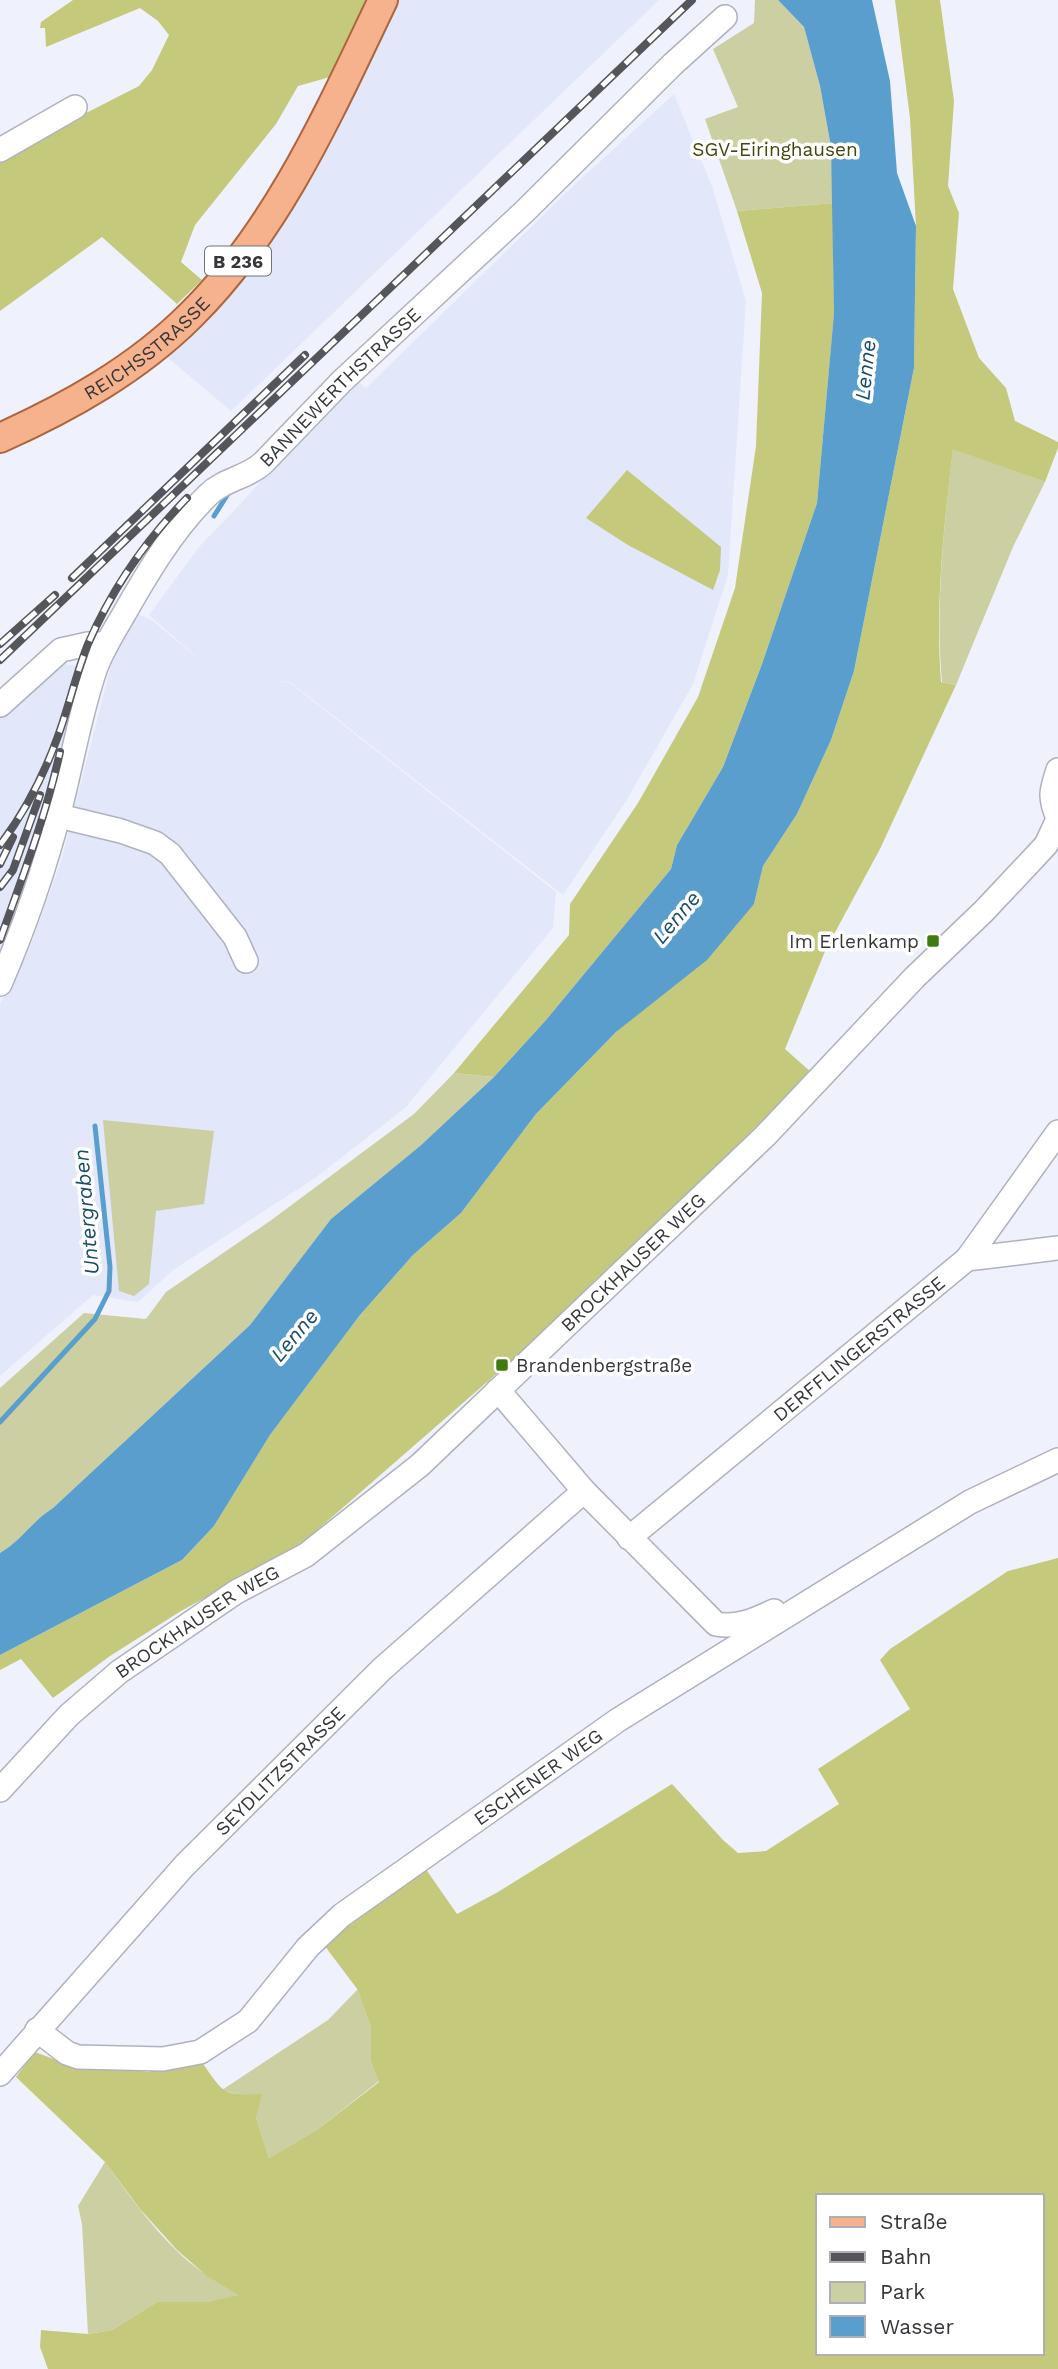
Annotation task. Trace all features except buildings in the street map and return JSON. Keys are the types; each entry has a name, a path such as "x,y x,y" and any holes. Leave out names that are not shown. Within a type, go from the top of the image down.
{"main road":[{"name":"REICHSSTRASSE","path":"0,438 112,379 190,316 231,271 276,208 383,0"}],"street":[{"name":"BANNEWERTHSTRASSE","path":"0,984 25,925 59,816 94,673 106,644 134,595 179,529 221,484 246,475 263,463 342,381 525,211 673,64 725,17"},
{"path":"0,150 75,107"},
{"path":"0,705 61,650 88,644 106,644"},
{"path":"1058,770 1051,790 1051,802 1058,819"},
{"path":"59,816 121,831 155,843 170,854 235,937 246,961"},
{"name":"BROCKHAUSER WEG","path":"0,1790 69,1714 119,1672 236,1592 306,1555 420,1465 765,1136 915,977 1032,861 1046,845 1058,819"},
{"name":"DERFFLINGERSTRASSE","path":"629,1538 967,1259 1058,1132"},
{"path":"967,1259 1058,1248"},
{"path":"498,1390 584,1491 716,1624 728,1626 750,1622 782,1607 804,1605"},
{"name":"ESCHENER WEG","path":"37,2030 67,2053 78,2057 163,2059 201,2053 248,2021 308,1947 342,1915 618,1720 970,1502 1058,1460"},
{"name":"SEYDLITZSTRASSE","path":"0,2074 185,1865 382,1669 584,1491"}],"shaded area":[{"path":"398,0 659,0 231,411 168,358 209,316 253,260 314,163 374,52"},
{"path":"674,94 713,189 746,301 728,575 693,684 626,801 563,895 290,682 275,680 290,683 556,892 553,928 405,1108 315,1178 173,1270 138,1302 93,1295 0,1376 0,1004 33,939 61,861 110,669 134,612 153,621 208,667 149,615 199,547 246,498 351,376 366,388 570,189"},
{"path":"63,664 88,667 40,856 0,960 0,716"}],"green space":[{"path":"73,0 368,0 330,77 298,86 276,124 195,225 181,262 202,280 177,304 102,237 0,311 0,157 139,86 152,70 169,35 158,21 140,8 46,47 45,28 40,28 41,22"},
{"name":"SGV-Eiringhausen","path":"755,0 778,0 804,27 820,86 831,147 833,203 737,211 705,119 738,107 713,49 754,23"},
{"path":"895,0 940,0 954,101 948,186 959,213 953,289 979,358 1006,388 1015,421 1058,442 1058,448 1045,482 953,449 941,565 939,653 941,682 956,685 880,849 826,949 785,1049 811,1072 572,1308 300,1545 181,1611 110,1656 53,1698 21,1659 0,1670 0,1655 182,1560 214,1526 270,1435 360,1315 413,1255 461,1213 536,1114 616,1032 754,904 763,866 797,814 831,740 854,671 914,368 916,226 910,118"},
{"path":"833,203 834,314 817,503 762,664 723,767 677,845 671,869 546,1020 494,1077 454,1073 569,935 570,904 638,803 698,697 735,588 756,446 762,293 737,211"},
{"path":"953,448 1045,482 1013,547 956,685 942,682 940,653 940,594"},
{"path":"627,470 721,547 720,570 713,590 628,545 586,518"},
{"path":"454,1073 494,1077 420,1146 331,1219 250,1325 53,1508 0,1553 0,1388 84,1313 146,1319 166,1292 270,1221 414,1114"},
{"path":"103,1120 214,1131 204,1204 156,1211 149,1284 134,1296 119,1291"},
{"path":"1058,1558 1058,2369 48,2369 40,2347 41,2330 88,2334 112,2330 157,2302 206,2302 238,2295 207,2276 177,2250 140,2209 105,2162 16,2077 35,2052 59,2061 148,2072 201,2061 225,2090 238,2094 262,2094 256,2117 269,2158 318,2129 379,2082 371,2062 371,2028 358,1990 324,1945 425,1868 457,1914 498,1892 672,1784 738,1853 766,1851 839,1804 818,1769 910,1709 880,1660 890,1649 1008,1571"},
{"path":"358,1989 371,2028 371,2062 379,2081 318,2129 269,2158 256,2117 239,2095 222,2090 328,2020"},
{"path":"105,2162 148,2219 177,2251 214,2280 239,2295 206,2302 157,2302 112,2330 88,2334 82,2224 78,2206"}],"water":[{"name":"Lenne","path":"778,0 872,0 890,81 897,173 916,226 914,368 854,671 831,740 797,814 763,866 754,904 707,960 616,1032 536,1114 461,1213 413,1255 360,1315 270,1435 214,1526 182,1560 0,1655 0,1553 53,1508 250,1325 331,1219 420,1146 494,1077 546,1020 671,869 677,845 723,767 762,664 817,503 834,313 831,147 820,86 804,27"}],"waterway":[{"name":"Untergraben","path":"214,516 231,489"},
{"name":"Untergraben","path":"0,1422 95,1319 109,1291 110,1267 95,1126"}],"railway":[{"path":"0,660 692,0"},
{"path":"72,578 305,355"},
{"path":"0,845 26,806 47,765 88,644 108,604 157,531 187,498"},
{"path":"0,644 55,595"},
{"path":"0,940 41,823 60,752"},
{"path":"0,887 13,870 40,795"},
{"path":"0,864 13,837"}],"place":[{"name":"Im Erlenkamp","path":"933,941"},
{"name":"Brandenbergstraße","path":"502,1365"}]}
